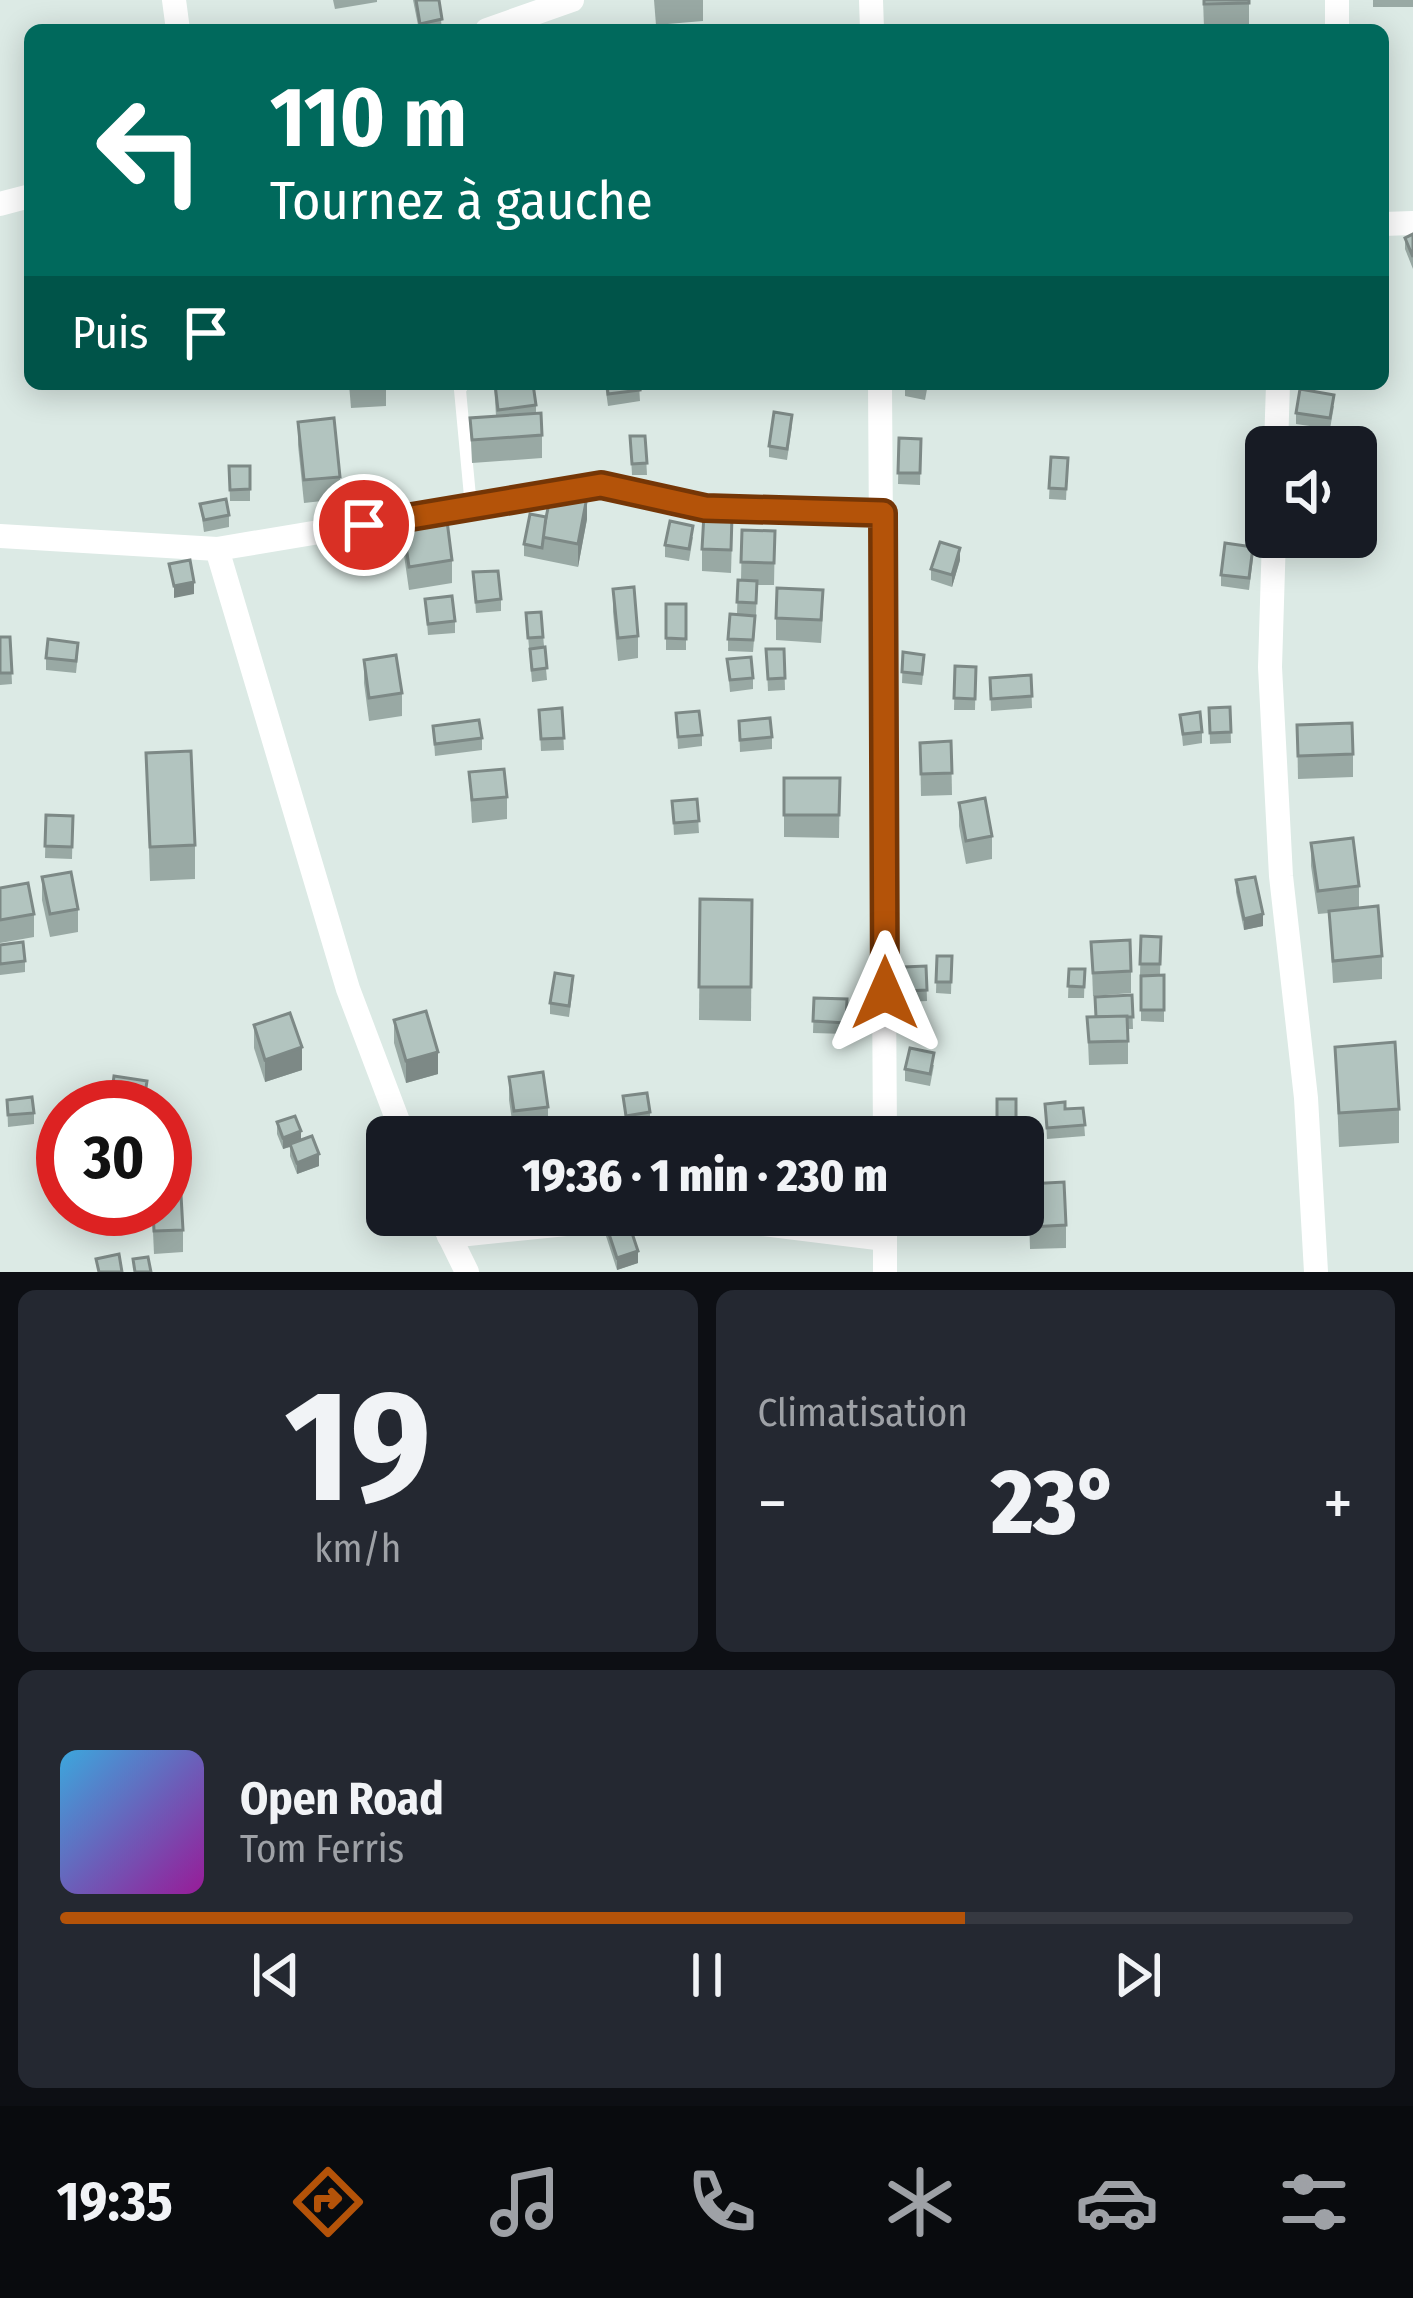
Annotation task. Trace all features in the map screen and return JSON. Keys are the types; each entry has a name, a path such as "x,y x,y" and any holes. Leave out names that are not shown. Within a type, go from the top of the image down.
{"street":[{"path":"504,24 572,0"},
{"path":"880,390 885,1116"},
{"path":"1277,426 1278,390"},
{"path":"0,536 217,549 601,485 705,508 883,513"},
{"path":"217,549 348,989 396,1116"},
{"path":"1273,558 1270,667 1281,875 1306,1099 1316,1272"},
{"path":"449,1236 467,1272"},
{"path":"885,1236 885,1272"}],"lane":[{"path":"460,390 471,507"}],"building":[{"path":"416,0 439,0 442,19 420,24"},
{"path":"1204,0 1249,0 1249,3 1204,4"},
{"path":"1413,234 1413,257 1405,238"},
{"path":"496,390 534,390 536,405 498,410"},
{"path":"1300,390 1334,395 1330,418 1296,413"},
{"path":"774,412 792,415 787,449 769,446"},
{"path":"541,413 542,435 472,440 470,418"},
{"path":"334,418 340,477 304,480 298,422"},
{"path":"630,436 645,436 647,463 632,464"},
{"path":"899,438 921,439 920,473 898,473"},
{"path":"1051,457 1068,458 1066,489 1049,488"},
{"path":"229,466 250,466 250,489 230,490"},
{"path":"552,489 587,497 578,544 542,537"},
{"path":"226,499 229,515 204,520 200,504"},
{"path":"445,505 452,560 409,567 401,511"},
{"path":"530,514 546,517 542,548 524,544"},
{"path":"704,514 732,516 731,550 702,549"},
{"path":"670,521 693,526 689,549 665,545"},
{"path":"742,530 775,531 774,563 741,562"},
{"path":"940,542 960,548 952,575 931,569"},
{"path":"1225,543 1245,546 1245,558 1252,558 1249,578 1221,575"},
{"path":"190,560 194,582 174,586 169,564"},
{"path":"498,571 501,599 476,602 473,572"},
{"path":"738,580 757,581 756,603 737,602"},
{"path":"634,587 638,636 618,638 613,589"},
{"path":"777,588 823,590 821,620 776,618"},
{"path":"452,596 455,621 428,624 425,599"},
{"path":"666,604 686,604 686,639 666,638"},
{"path":"541,612 543,637 528,638 526,613"},
{"path":"730,614 755,616 753,640 728,639"},
{"path":"0,637 10,637 12,673 0,673"},
{"path":"48,639 78,643 76,661 46,658"},
{"path":"545,647 547,668 532,670 530,649"},
{"path":"766,649 784,649 785,678 768,679"},
{"path":"903,652 924,655 922,674 902,672"},
{"path":"396,655 402,693 369,698 364,660"},
{"path":"751,657 753,678 730,680 727,659"},
{"path":"955,666 976,667 975,699 954,698"},
{"path":"1031,675 1032,696 991,699 990,678"},
{"path":"1230,707 1231,732 1210,733 1209,708"},
{"path":"562,708 564,738 541,739 539,710"},
{"path":"699,711 702,735 678,737 676,713"},
{"path":"1200,712 1202,732 1183,734 1180,715"},
{"path":"770,718 772,737 740,740 739,721"},
{"path":"479,720 482,738 435,744 433,726"},
{"path":"1352,723 1353,754 1298,756 1297,725"},
{"path":"951,741 952,773 921,774 920,743"},
{"path":"191,751 195,845 150,847 146,753"},
{"path":"504,769 507,797 472,800 469,772"},
{"path":"784,778 840,778 839,815 784,815"},
{"path":"985,798 992,836 966,841 959,803"},
{"path":"697,799 699,821 674,823 672,801"},
{"path":"46,815 73,816 72,847 45,846"},
{"path":"1353,838 1359,886 1318,891 1311,843"},
{"path":"71,872 78,909 50,914 42,877"},
{"path":"1255,877 1263,914 1244,919 1236,880"},
{"path":"28,883 34,914 0,920 0,888"},
{"path":"700,899 752,900 751,987 699,987"},
{"path":"1378,906 1382,956 1333,961 1329,911"},
{"path":"1141,936 1161,937 1160,964 1140,964"},
{"path":"1130,940 1131,971 1093,973 1091,942"},
{"path":"23,942 25,961 0,964 0,945"},
{"path":"937,956 952,956 951,982 936,982"},
{"path":"926,966 927,990 905,991 904,967"},
{"path":"1069,969 1085,969 1084,987 1068,986"},
{"path":"555,973 573,976 569,1006 550,1003"},
{"path":"1164,975 1164,1010 1141,1010 1141,976"},
{"path":"1132,995 1133,1017 1096,1017 1095,997"},
{"path":"814,998 847,999 846,1023 813,1021"},
{"path":"426,1011 438,1052 406,1061 394,1020"},
{"path":"290,1013 302,1047 265,1060 254,1025"},
{"path":"1127,1016 1128,1041 1089,1042 1087,1017"},
{"path":"1395,1042 1399,1109 1339,1113 1335,1047"},
{"path":"910,1048 934,1053 930,1074 905,1069"},
{"path":"543,1072 548,1107 514,1111 509,1077"},
{"path":"647,1093 650,1112 626,1116 623,1096"},
{"path":"32,1097 34,1113 8,1115 7,1100"},
{"path":"997,1099 1016,1099 1016,1116 997,1116"},
{"path":"1065,1102 1065,1109 1083,1108 1085,1125 1047,1128 1045,1104"},
{"path":"295,1116 301,1131 283,1138 277,1122"},
{"path":"312,1136 319,1154 297,1163 290,1144"},
{"path":"1064,1182 1066,1225 1044,1226 1044,1183"},
{"path":"610,1236 633,1236 638,1251 617,1258"},
{"path":"119,1254 122,1272 99,1272 96,1259"},
{"path":"148,1257 151,1272 135,1272 133,1259"}],"route":[{"path":"364,525 601,485 705,508 883,513 885,993"}]}
